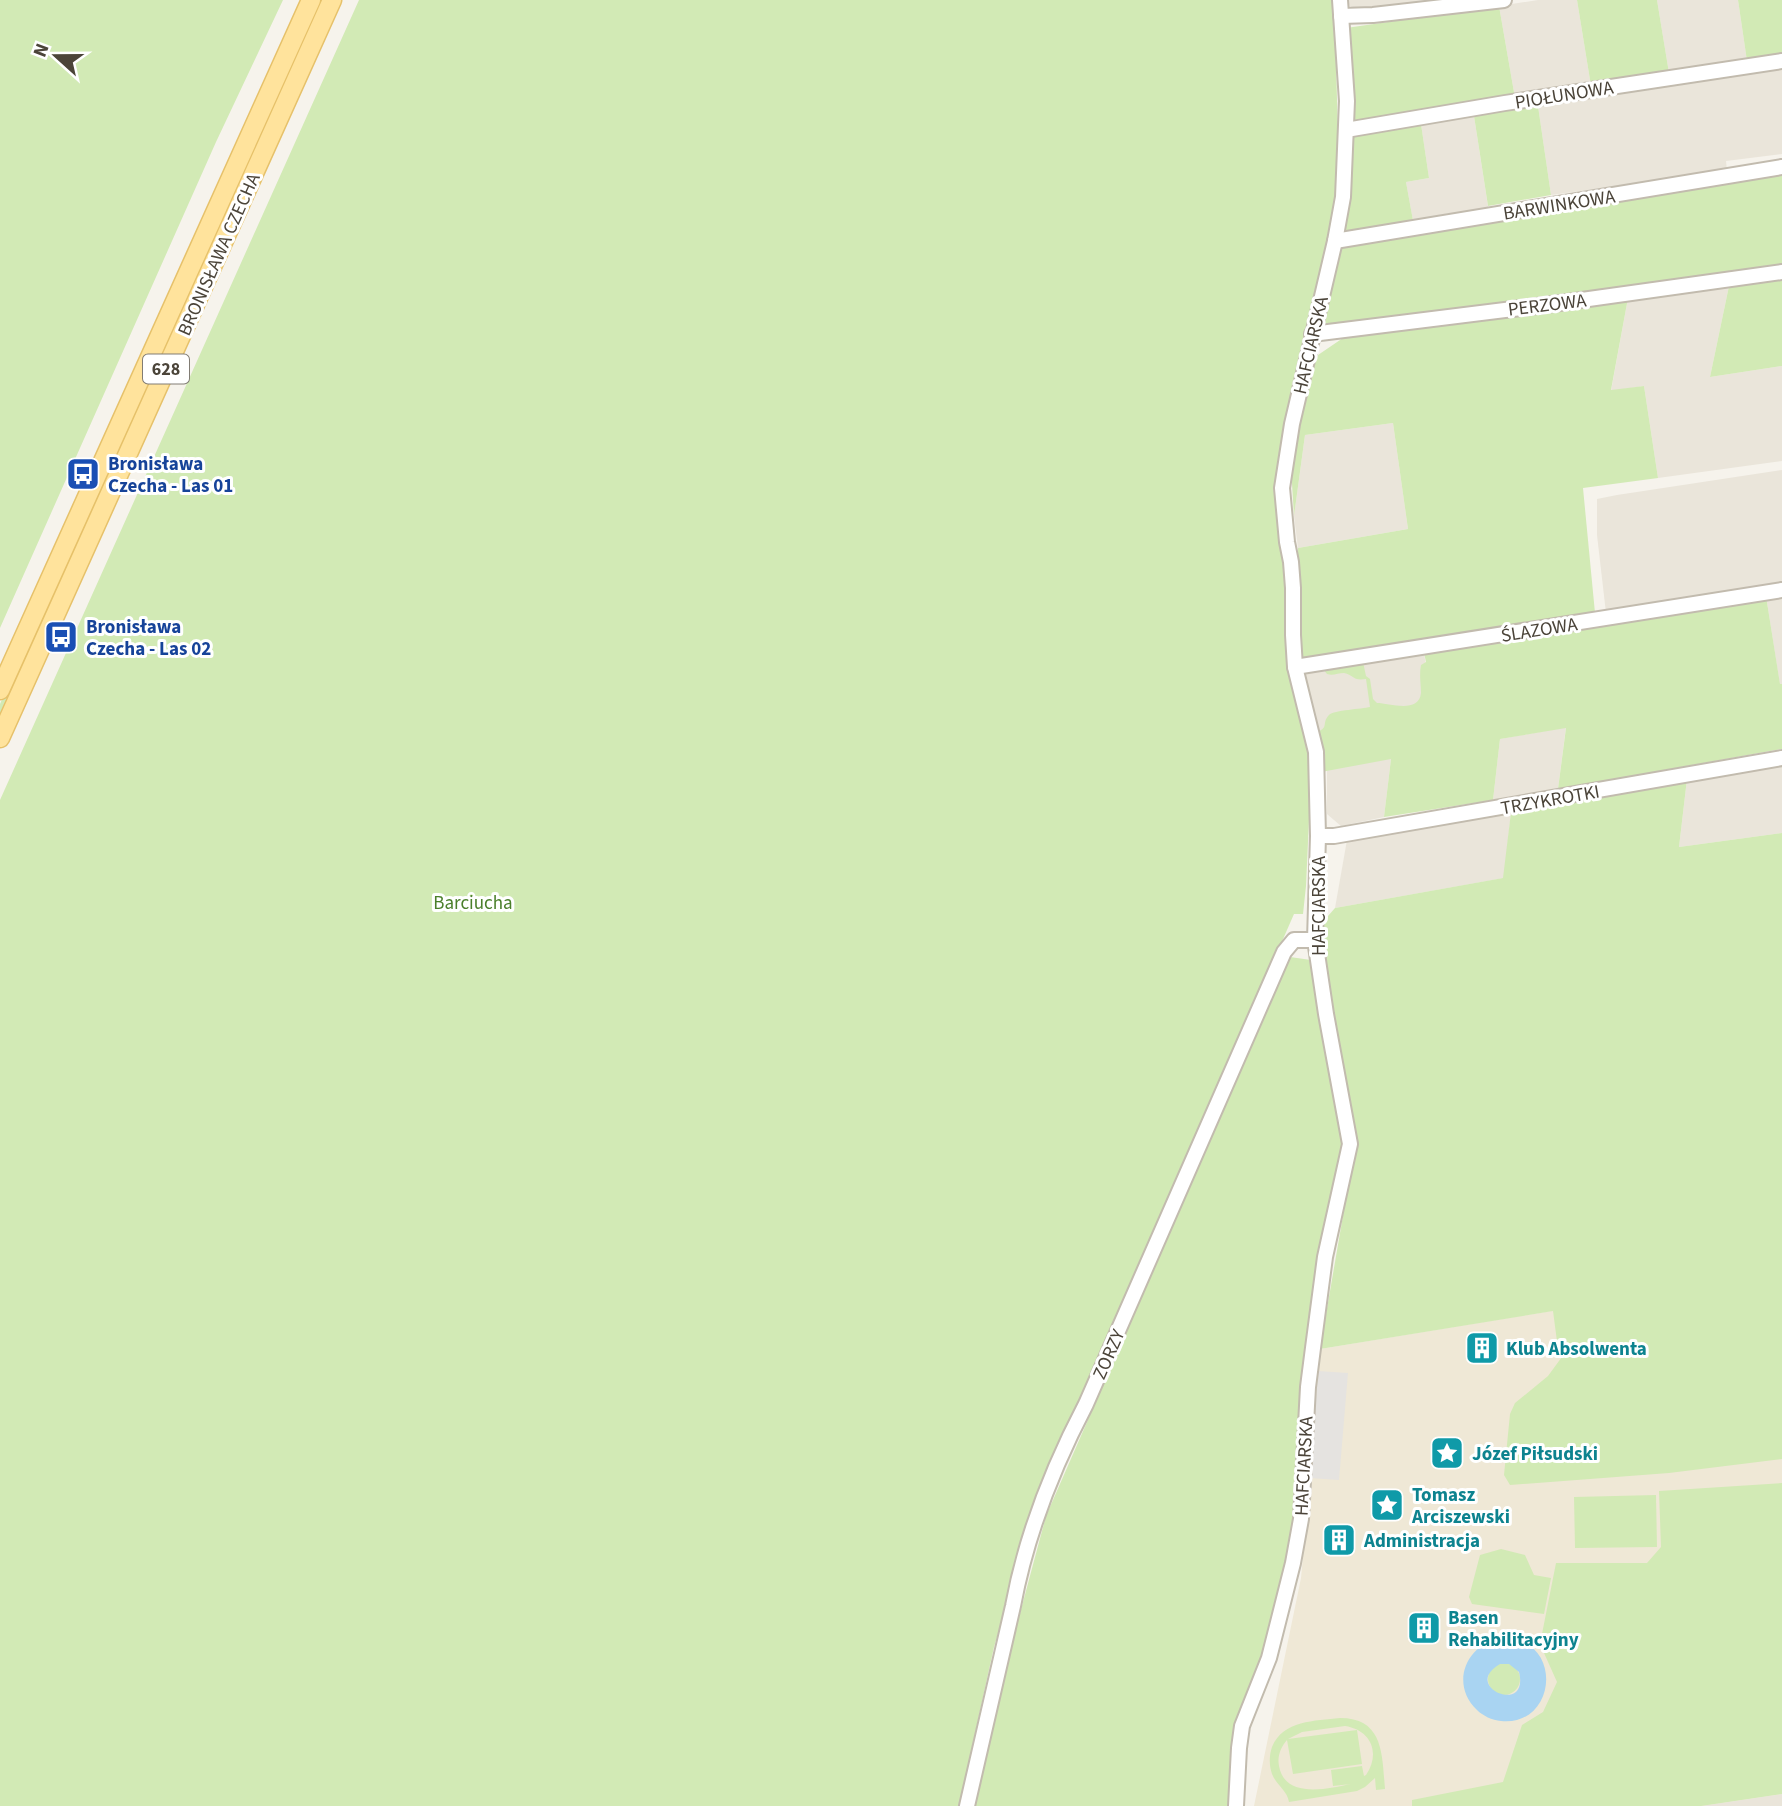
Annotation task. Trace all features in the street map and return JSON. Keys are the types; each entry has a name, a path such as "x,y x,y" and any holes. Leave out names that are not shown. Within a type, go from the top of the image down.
{"main road":[{"name":"BRONISŁAWA CZECHA","path":"0,690 311,0"},
{"name":"BRONISŁAWA CZECHA","path":"0,738 332,0"}],"street":[{"name":"HAFCIARSKA","path":"1236,1806 1241,1726 1269,1658 1301,1519 1308,1387 1313,1348 1325,1257 1350,1144 1314,940 1318,836 1316,752 1296,667 1291,562 1282,488 1292,424 1343,197 1347,101 1340,0"},
{"path":"1341,16 1373,16 1504,0"},
{"name":"PIOŁUNOWA","path":"1346,130 1782,61"},
{"name":"BARWINKOWA","path":"1335,242 1782,167"},
{"name":"PERZOWA","path":"1312,334 1782,272"},
{"name":"ŚLAZOWA","path":"1296,667 1782,590"},
{"name":"TRZYKROTKI","path":"1318,836 1334,836 1782,758"},
{"name":"ZORZY","path":"967,1806 1018,1578 1050,1482 1284,952 1294,940 1314,940"}],"shaded area":[{"path":"1346,0 1466,0 1380,10 1356,9 1348,5"},
{"path":"1538,0 1577,0 1591,86 1515,98 1499,6"},
{"path":"1657,0 1738,0 1747,61 1669,73"},
{"path":"1782,67 1782,154 1726,161 1727,171 1551,195 1538,106"},
{"path":"1474,116 1489,213 1452,217 1450,213 1434,216 1434,220 1414,226 1406,182 1429,178 1421,124"},
{"path":"1729,286 1710,377 1782,366 1782,461 1658,478 1644,386 1611,391 1628,298"},
{"path":"1393,423 1408,529 1298,548 1294,516 1305,435"},
{"path":"1782,470 1782,585 1606,613 1597,535 1597,499"},
{"path":"1782,594 1782,684 1780,685 1766,596"},
{"path":"1424,653 1439,749 1391,759 1384,817 1341,826 1327,814 1327,771 1321,772 1300,672"},
{"path":"1566,727 1558,789 1493,800 1500,739"},
{"path":"1782,763 1782,833 1679,847 1687,779"},
{"path":"1511,812 1504,878 1335,908 1347,840"},
{"path":"1782,1273 1782,1794 1701,1806 1254,1806 1301,1578 1309,1491 1312,1489 1310,1478 1320,1349"},
{"path":"1318,1371 1348,1373 1339,1480 1310,1478"},
{"path":"1782,1794 1782,1806 1701,1806"}],"green space":[{"path":"0,0 283,0 216,142 0,628"},
{"path":"317,0 326,0 0,723 0,704"},
{"name":"Barciucha","path":"359,0 1334,0 1340,197 1279,477 1312,754 1303,914 1294,914 1037,1501 994,1647 959,1806 0,1806 0,800"},
{"path":"1577,0 1657,0 1669,73 1591,86"},
{"path":"1738,0 1782,0 1782,55 1747,61"},
{"path":"1499,6 1515,98 1351,125 1346,28"},
{"path":"1538,106 1551,195 1488,206 1474,116"},
{"path":"1421,124 1429,178 1406,182 1414,226 1345,235 1351,133"},
{"path":"1782,172 1782,267 1323,329 1325,308 1343,244"},
{"path":"1782,278 1782,366 1710,377 1729,286"},
{"path":"1628,298 1611,390 1644,386 1658,478 1583,488 1595,613 1296,663 1298,548 1408,529 1393,423 1305,435 1294,516 1291,468 1309,373 1318,355 1343,338"},
{"path":"1766,596 1782,684 1782,749 1558,789 1566,728 1500,739 1493,800 1384,817 1391,759 1321,772 1315,732 1324,727 1332,713 1370,707 1366,679 1356,679 1344,673 1329,675 1323,669 1363,662 1366,676 1370,679 1373,699 1377,703 1409,705 1419,699 1421,693 1421,665 1426,662 1424,653"},
{"path":"1687,779 1679,847 1782,833 1782,1459 1669,1473 1510,1485 1504,1475 1510,1414 1515,1403 1548,1376 1567,1350 1558,1349 1553,1311 1320,1349 1349,1181 1321,924 1335,908 1503,878 1511,812"},
{"path":"1290,957 1311,960 1345,1143 1298,1494 1266,1659 1240,1734 1228,1806 973,1806 996,1703 1046,1516"},
{"path":"1782,1483 1782,1794 1701,1806 1412,1806 1412,1800 1503,1782 1522,1725 1543,1712 1557,1682 1540,1644 1556,1563 1647,1563 1661,1547 1659,1491"},
{"path":"1656,1495 1657,1547 1575,1548 1574,1497"},
{"path":"1501,1549 1525,1555 1534,1575 1551,1578 1544,1614 1472,1604 1469,1597 1480,1555"},
{"path":"1504,1663 1515,1668 1520,1679 1515,1690 1504,1695 1493,1690 1488,1679 1493,1668"},
{"path":"1340,1718 1365,1724 1373,1732 1381,1752 1385,1789 1376,1790 1375,1778 1357,1791 1289,1802 1271,1771 1270,1757 1277,1738 1301,1723","holes":["1345,1726 1354,1728 1361,1732 1367,1737 1373,1751 1373,1759 1366,1775 1364,1776 1362,1766 1331,1770 1333,1786 1351,1784 1319,1789 1298,1788 1283,1776 1279,1759 1287,1740 1293,1774 1362,1764 1357,1730 1288,1739 1302,1732"]}],"water":[{"path":"1502,1637 1522,1641 1536,1651 1544,1666 1546,1682 1543,1697 1534,1711 1520,1719 1501,1721 1485,1716 1477,1710 1464,1688 1463,1677 1471,1656 1490,1641","holes":["1500,1664 1509,1664 1519,1672 1520,1685 1515,1693 1507,1695 1491,1688 1488,1681 1490,1673"]}],"place":[{"name":"Bronisława Czecha - Las 01","path":"83,474"},
{"name":"Bronisława Czecha - Las 02","path":"61,637"},
{"name":"Klub Absolwenta","path":"1482,1348"},
{"name":"Józef Piłsudski","path":"1447,1453"},
{"name":"Tomasz Arciszewski","path":"1387,1505"},
{"name":"Administracja","path":"1339,1540"},
{"name":"Basen Rehabilitacyjny","path":"1424,1628"}]}
